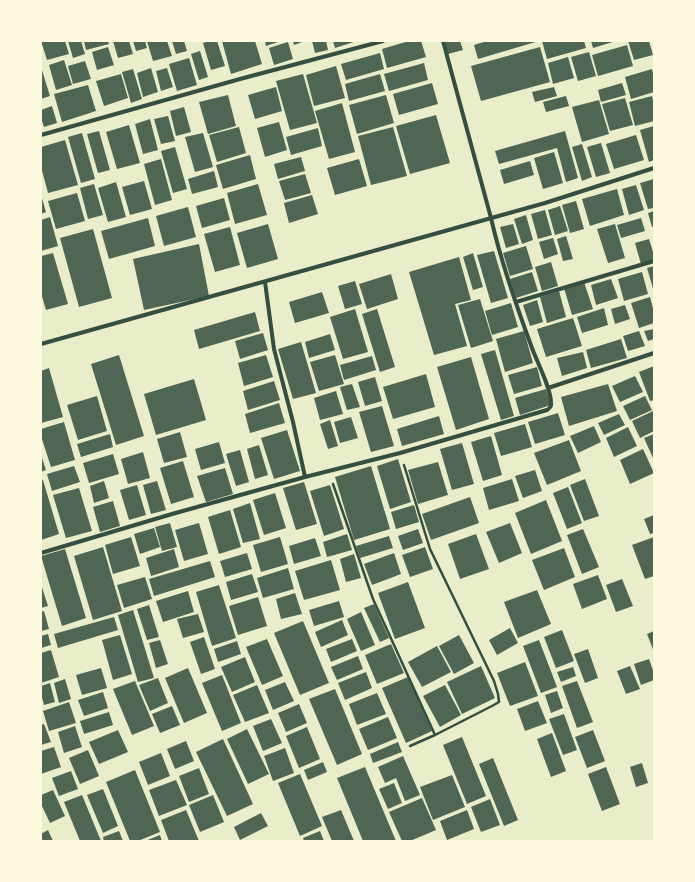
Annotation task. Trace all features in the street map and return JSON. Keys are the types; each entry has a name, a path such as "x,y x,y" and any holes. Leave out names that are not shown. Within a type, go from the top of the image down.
{"street":[{"path":"41,135 232,81 383,41"},
{"path":"41,553 172,514 305,477 400,453 547,410 550,407 552,404 548,388 516,302 498,248 443,41"},
{"path":"41,344 545,203 654,168"},
{"path":"516,302 654,261"},
{"path":"265,282 274,349 293,422 305,477"},
{"path":"548,388 654,353"}],"path":[{"path":"400,453 430,549 494,681 498,694 498,702 435,735 410,746"},
{"path":"328,471 373,599 435,735"}],"building":[{"path":"41,41 65,41 69,54 47,60"},
{"path":"68,41 81,41 85,54 73,58"},
{"path":"84,41 108,41 109,44 86,50"},
{"path":"113,41 129,41 133,54 118,58"},
{"path":"133,41 145,41 147,48 136,51"},
{"path":"147,41 167,41 172,56 153,61"},
{"path":"172,41 184,41 187,51 176,54"},
{"path":"217,41 225,66 211,70 203,43"},
{"path":"222,41 255,41 262,64 231,74"},
{"path":"265,41 281,41 266,46"},
{"path":"293,41 305,41 294,45"},
{"path":"312,41 326,41 328,50 315,53"},
{"path":"333,41 357,41 335,48"},
{"path":"409,41 421,41 426,57 387,68 382,49"},
{"path":"444,41 460,41 463,50 448,54"},
{"path":"487,41 539,41 478,59 474,45"},
{"path":"542,41 584,41 586,48 547,59"},
{"path":"591,41 616,41 593,48"},
{"path":"628,41 649,41 653,55 634,60"},
{"path":"288,42 293,59 274,65 269,48"},
{"path":"627,45 633,66 598,76 592,55"},
{"path":"108,47 114,65 97,70 92,52"},
{"path":"540,47 550,82 481,101 471,66"},
{"path":"200,51 208,77 199,80 191,54"},
{"path":"589,52 596,76 578,81 571,57"},
{"path":"380,53 384,69 346,80 341,64"},
{"path":"568,57 574,78 553,84 548,63"},
{"path":"189,58 197,85 177,91 169,64"},
{"path":"64,60 72,85 56,90 49,65"},
{"path":"85,61 91,79 73,84 68,66"},
{"path":"424,63 428,80 389,91 384,74"},
{"path":"336,66 345,98 314,106 306,75"},
{"path":"41,67 50,96 41,99"},
{"path":"151,68 158,92 143,97 137,73"},
{"path":"167,68 173,87 161,91 156,71"},
{"path":"133,69 142,99 131,103 122,72"},
{"path":"652,69 654,77 654,92 631,99 625,77"},
{"path":"121,74 128,98 104,106 96,81"},
{"path":"303,74 317,123 290,130 276,81"},
{"path":"380,74 385,91 349,101 345,84"},
{"path":"432,83 438,104 399,115 393,94"},
{"path":"622,83 626,95 601,102 598,90"},
{"path":"88,85 96,111 62,122 54,94"},
{"path":"276,87 282,111 255,119 248,95"},
{"path":"554,87 557,96 535,102 532,92"},
{"path":"228,95 236,126 208,134 199,102"},
{"path":"386,95 394,123 357,134 349,105"},
{"path":"566,96 569,106 546,112 543,102"},
{"path":"652,96 654,104 654,121 635,126 629,102"},
{"path":"625,98 633,125 610,131 602,104"},
{"path":"599,100 609,134 582,142 572,107"},
{"path":"342,103 355,152 329,159 315,111"},
{"path":"52,106 57,123 44,127 41,118 41,110"},
{"path":"184,107 191,132 176,136 170,111"},
{"path":"436,115 450,163 410,174 396,126"},
{"path":"168,116 175,141 161,144 154,119"},
{"path":"150,119 158,150 143,154 135,124"},
{"path":"279,122 287,150 265,157 257,128"},
{"path":"129,125 140,163 117,169 106,132"},
{"path":"654,126 654,160 649,162 640,130"},
{"path":"239,127 246,153 217,162 209,135"},
{"path":"393,127 407,176 371,185 358,136"},
{"path":"318,128 322,146 291,155 286,137"},
{"path":"99,131 110,170 98,173 87,134"},
{"path":"565,131 578,178 566,182 557,148 499,164 495,151"},
{"path":"82,133 95,179 81,183 68,137"},
{"path":"203,133 213,167 195,172 185,137"},
{"path":"636,135 644,160 614,169 606,144"},
{"path":"65,140 78,185 48,193 41,167 41,147"},
{"path":"601,143 610,173 596,177 587,147"},
{"path":"582,144 592,177 582,181 572,147"},
{"path":"175,147 187,189 173,193 161,151"},
{"path":"554,152 563,183 543,189 534,158"},
{"path":"250,155 256,179 223,189 216,165"},
{"path":"301,157 305,171 278,179 274,164"},
{"path":"161,159 172,200 155,205 144,164"},
{"path":"359,159 367,186 335,195 327,168"},
{"path":"530,161 534,175 504,184 500,170"},
{"path":"214,171 218,187 192,194 188,179"},
{"path":"305,174 311,193 285,200 279,181"},
{"path":"654,179 654,208 648,209 640,183"},
{"path":"144,181 152,209 130,215 122,187"},
{"path":"116,182 126,217 108,222 98,188"},
{"path":"94,184 103,215 88,219 80,188"},
{"path":"258,184 267,215 235,224 227,193"},
{"path":"636,185 644,210 629,215 622,189"},
{"path":"617,189 624,215 590,226 582,199"},
{"path":"77,193 85,221 56,229 48,201"},
{"path":"41,195 46,212 41,214"},
{"path":"312,195 318,214 289,223 284,203"},
{"path":"224,198 230,220 202,228 196,206"},
{"path":"576,201 584,229 570,233 562,205"},
{"path":"560,206 568,231 555,235 548,210"},
{"path":"188,207 196,237 164,246 156,216"},
{"path":"545,210 552,235 538,239 531,214"},
{"path":"654,211 654,226 652,227 648,213"},
{"path":"526,215 533,240 522,244 514,219"},
{"path":"50,217 58,246 41,251 41,220"},
{"path":"148,218 155,246 109,259 101,231"},
{"path":"641,218 645,231 621,238 617,225"},
{"path":"268,224 278,259 247,268 237,233"},
{"path":"513,224 519,244 506,248 500,227"},
{"path":"615,224 625,258 608,263 597,229"},
{"path":"230,227 240,265 215,272 204,234"},
{"path":"93,229 112,298 79,307 60,238"},
{"path":"566,236 573,259 563,261 557,239"},
{"path":"553,238 558,254 544,259 539,242"},
{"path":"649,239 654,260 641,264 635,243"},
{"path":"199,244 209,296 144,310 133,259"},
{"path":"526,246 533,269 510,276 503,253"},
{"path":"494,251 508,298 491,303 477,255"},
{"path":"53,253 68,304 46,310 41,293 41,256"},
{"path":"473,253 483,287 473,290 463,257"},
{"path":"459,257 471,300 455,304 467,346 434,355 409,272"},
{"path":"551,262 558,286 542,291 535,267"},
{"path":"654,266 654,292 647,268"},
{"path":"532,272 538,291 516,298 510,279"},
{"path":"642,272 648,294 624,301 618,279"},
{"path":"391,274 398,299 367,309 359,284"},
{"path":"611,279 618,298 596,305 591,285"},
{"path":"355,281 362,304 345,309 338,286"},
{"path":"584,282 593,309 572,315 564,288"},
{"path":"559,291 566,317 547,323 540,297"},
{"path":"322,292 329,313 295,323 289,302"},
{"path":"650,297 654,312 654,323 639,328 631,303"},
{"path":"480,299 493,341 471,348 458,305"},
{"path":"537,300 543,322 530,326 523,305"},
{"path":"511,303 518,327 492,335 485,311"},
{"path":"625,305 630,319 615,324 611,309"},
{"path":"604,308 608,325 582,333 577,317"},
{"path":"355,309 368,352 343,359 330,317"},
{"path":"377,309 395,367 380,372 362,314"},
{"path":"255,312 260,331 199,349 194,330"},
{"path":"573,318 582,346 546,357 537,329"},
{"path":"654,329 654,339 648,341 644,331"},
{"path":"524,331 533,363 505,372 496,339"},
{"path":"639,331 645,346 628,351 623,336"},
{"path":"263,333 268,350 240,359 235,341"},
{"path":"330,334 335,350 309,358 305,342"},
{"path":"621,339 627,358 591,368 586,350"},
{"path":"301,342 316,393 293,399 278,349"},
{"path":"495,350 514,416 501,420 481,354"},
{"path":"583,352 587,368 562,376 557,358"},
{"path":"119,355 144,436 116,445 91,364"},
{"path":"266,355 273,377 244,386 238,363"},
{"path":"335,355 344,384 319,391 310,362"},
{"path":"372,356 376,370 344,380 340,365"},
{"path":"471,357 489,419 456,430 437,367"},
{"path":"654,366 654,400 650,401 639,372"},
{"path":"537,367 542,386 514,394 508,375"},
{"path":"49,368 63,417 41,423 41,371"},
{"path":"426,374 435,407 393,419 383,387"},
{"path":"635,376 643,392 620,402 612,386"},
{"path":"375,377 382,401 365,406 358,382"},
{"path":"194,379 206,420 156,435 144,394"},
{"path":"274,381 280,400 248,410 243,391"},
{"path":"352,384 360,407 347,410 340,387"},
{"path":"608,384 617,411 569,426 561,397"},
{"path":"546,389 551,405 520,415 515,398"},
{"path":"336,391 343,414 320,420 314,398"},
{"path":"97,396 107,431 78,440 67,405"},
{"path":"645,396 652,410 630,420 623,406"},
{"path":"279,403 285,423 250,433 245,414"},
{"path":"382,406 394,446 371,452 359,412"},
{"path":"653,411 654,431 640,438 632,421"},
{"path":"558,413 565,435 535,444 528,422"},
{"path":"619,414 625,425 604,435 598,423"},
{"path":"439,416 444,434 402,446 397,429"},
{"path":"351,417 358,438 340,443 334,422"},
{"path":"330,420 338,446 328,449 320,424"},
{"path":"64,422 75,460 51,467 41,436 41,429"},
{"path":"525,424 532,447 501,456 494,433"},
{"path":"594,426 601,442 578,453 570,436"},
{"path":"628,427 637,446 614,457 606,438"},
{"path":"287,430 300,471 274,479 261,438"},
{"path":"180,432 187,457 164,463 157,439"},
{"path":"110,434 113,447 81,457 77,444"},
{"path":"654,434 654,457 653,458 644,438"},
{"path":"491,436 502,475 483,481 471,442"},
{"path":"569,440 581,471 547,485 534,453"},
{"path":"219,442 225,463 201,470 195,449"},
{"path":"462,443 474,484 452,490 440,449"},
{"path":"259,445 268,475 255,479 247,449"},
{"path":"643,449 654,473 630,484 620,460"},
{"path":"240,450 249,482 236,486 226,454"},
{"path":"143,452 150,478 128,484 121,459"},
{"path":"113,454 119,474 89,483 83,463"},
{"path":"41,455 46,470 41,472"},
{"path":"398,459 411,502 390,509 377,466"},
{"path":"183,461 194,497 171,504 160,468"},
{"path":"438,462 448,495 418,504 408,470"},
{"path":"74,466 80,482 52,491 47,474"},
{"path":"371,466 390,529 354,540 335,477"},
{"path":"225,468 233,494 206,502 197,476"},
{"path":"535,470 542,491 523,498 515,476"},
{"path":"512,479 519,501 489,510 483,488"},
{"path":"585,479 599,516 584,521 570,485"},
{"path":"43,480 59,534 41,540 41,481"},
{"path":"104,481 109,498 94,503 90,486"},
{"path":"157,481 166,510 151,514 143,485"},
{"path":"304,482 317,524 296,530 283,488"},
{"path":"137,485 146,515 129,520 120,490"},
{"path":"330,485 344,529 324,536 310,491"},
{"path":"568,487 582,523 567,529 553,493"},
{"path":"79,488 92,531 66,538 53,495"},
{"path":"275,493 286,528 264,535 253,500"},
{"path":"470,497 479,523 431,540 422,514"},
{"path":"546,500 562,541 531,554 515,513"},
{"path":"113,501 120,526 100,532 93,507"},
{"path":"250,503 260,539 243,543 233,509"},
{"path":"414,505 419,522 396,529 391,512"},
{"path":"230,510 241,547 219,554 208,517"},
{"path":"654,515 654,533 650,534 644,519"},
{"path":"170,523 177,547 162,551 155,527"},
{"path":"199,523 208,554 184,561 175,530"},
{"path":"510,523 522,553 499,563 486,532"},
{"path":"154,528 160,547 140,554 134,534"},
{"path":"418,529 423,543 403,550 398,536"},
{"path":"583,529 599,567 582,574 567,535"},
{"path":"347,534 352,550 327,557 323,542"},
{"path":"476,534 489,569 460,579 448,544"},
{"path":"389,536 393,548 360,558 356,546"},
{"path":"131,537 140,566 113,574 105,545"},
{"path":"280,537 288,564 261,572 253,545"},
{"path":"654,537 654,576 645,579 632,545"},
{"path":"315,538 321,556 294,564 289,546"},
{"path":"103,547 122,611 93,620 74,556"},
{"path":"425,547 433,569 410,577 402,555"},
{"path":"564,548 575,577 544,590 532,560"},
{"path":"65,549 86,618 62,626 41,556"},
{"path":"174,549 179,567 151,576 146,558"},
{"path":"247,553 252,569 225,577 220,561"},
{"path":"394,553 401,574 372,585 364,564"},
{"path":"354,554 361,578 346,582 340,559"},
{"path":"331,560 340,590 304,600 295,571"},
{"path":"210,561 215,577 154,596 149,579"},
{"path":"288,568 294,589 263,598 257,578"},
{"path":"252,574 258,592 231,600 226,582"},
{"path":"598,575 607,599 582,609 573,584"},
{"path":"145,577 152,599 124,608 117,585"},
{"path":"622,579 633,606 616,612 606,585"},
{"path":"408,582 425,628 395,639 378,593"},
{"path":"41,584 48,606 41,608"},
{"path":"219,585 236,638 212,646 196,592"},
{"path":"537,590 551,624 518,638 504,602"},
{"path":"188,591 194,612 163,622 156,601"},
{"path":"295,593 302,614 281,619 276,599"},
{"path":"258,597 267,626 238,635 229,606"},
{"path":"339,601 344,617 314,626 309,610"},
{"path":"374,604 389,638 380,642 364,608"},
{"path":"149,605 159,637 147,640 137,609"},
{"path":"133,610 154,678 138,682 118,615"},
{"path":"44,611 49,629 41,631 41,612"},
{"path":"361,612 375,645 361,651 347,619"},
{"path":"198,614 204,632 183,638 177,619"},
{"path":"114,617 118,630 58,648 54,634"},
{"path":"342,620 348,635 321,647 315,632"},
{"path":"303,621 329,683 300,695 274,633"},
{"path":"510,628 518,643 497,655 489,640"},
{"path":"562,630 574,661 556,668 544,637"},
{"path":"654,631 654,652 647,634"},
{"path":"48,634 51,645 41,648 41,636"},
{"path":"120,635 132,674 113,680 102,640"},
{"path":"459,635 474,663 454,674 439,646"},
{"path":"204,637 215,669 201,674 190,642"},
{"path":"267,639 283,676 262,685 246,647"},
{"path":"352,639 357,651 331,662 326,649"},
{"path":"160,640 168,664 156,668 149,643"},
{"path":"539,640 557,687 541,693 523,646"},
{"path":"237,641 241,654 218,662 214,649"},
{"path":"391,644 404,673 377,684 365,655"},
{"path":"437,646 451,672 422,687 408,662"},
{"path":"588,649 598,678 585,683 574,654"},
{"path":"51,650 59,677 41,683 41,653"},
{"path":"358,656 363,669 337,680 331,667"},
{"path":"245,657 255,682 232,692 221,667"},
{"path":"649,659 654,673 654,680 641,685 634,664"},
{"path":"525,662 538,696 510,706 497,673"},
{"path":"481,666 495,698 462,714 447,682"},
{"path":"630,666 640,689 626,694 617,671"},
{"path":"573,667 576,676 561,682 557,672"},
{"path":"101,668 107,688 82,695 76,675"},
{"path":"188,668 207,713 184,723 165,678"},
{"path":"366,672 372,688 345,700 338,683"},
{"path":"222,675 241,723 222,731 202,683"},
{"path":"408,677 432,731 406,743 382,688"},
{"path":"158,678 168,703 150,711 139,685"},
{"path":"65,679 71,699 59,703 54,683"},
{"path":"135,681 154,726 132,735 113,689"},
{"path":"577,681 593,722 577,728 562,686"},
{"path":"285,682 294,701 273,710 265,690"},
{"path":"50,683 55,702 44,705 41,694 41,686"},
{"path":"257,685 269,713 245,722 233,695"},
{"path":"445,685 461,715 440,727 423,696"},
{"path":"335,689 362,754 337,765 309,699"},
{"path":"557,691 563,708 551,713 545,695"},
{"path":"103,692 108,708 84,716 78,700"},
{"path":"377,693 386,714 357,725 349,704"},
{"path":"538,701 547,723 525,731 517,709"},
{"path":"69,702 76,723 49,731 43,711"},
{"path":"299,704 307,723 286,732 278,713"},
{"path":"172,706 180,725 160,733 152,714"},
{"path":"109,712 113,725 84,734 80,721"},
{"path":"564,714 577,750 563,755 549,719"},
{"path":"388,717 397,738 368,750 359,729"},
{"path":"271,719 282,743 263,751 253,726"},
{"path":"44,724 51,742 41,745 41,725"},
{"path":"75,726 82,747 64,753 58,732"},
{"path":"307,727 320,759 299,768 286,736"},
{"path":"247,729 269,774 248,784 227,739"},
{"path":"118,730 128,752 99,764 89,742"},
{"path":"593,730 605,761 587,768 575,737"},
{"path":"552,733 566,771 551,777 537,739"},
{"path":"462,737 486,796 467,804 443,745"},
{"path":"223,739 253,804 227,816 196,752"},
{"path":"186,741 194,761 175,769 167,749"},
{"path":"398,742 402,752 373,763 370,754"},
{"path":"54,747 61,767 41,774 41,751"},
{"path":"285,748 294,773 273,781 264,756"},
{"path":"88,750 99,776 80,784 69,758"},
{"path":"161,753 170,776 148,785 139,762"},
{"path":"403,756 420,795 405,801 396,778 385,783 378,767"},
{"path":"493,758 518,820 504,826 479,764"},
{"path":"323,762 327,772 308,780 304,770"},
{"path":"642,763 648,783 636,787 630,767"},
{"path":"365,767 396,841 363,841 337,778"},
{"path":"606,767 620,804 602,811 588,774"},
{"path":"199,768 209,794 189,802 179,776"},
{"path":"135,770 160,832 138,841 130,841 106,782"},
{"path":"71,771 78,789 59,796 52,778"},
{"path":"300,774 322,826 300,836 278,783"},
{"path":"452,775 465,807 433,820 420,787"},
{"path":"176,780 187,805 159,816 149,790"},
{"path":"394,783 402,803 388,809 379,789"},
{"path":"103,789 118,826 103,833 87,795"},
{"path":"53,790 65,816 50,823 41,804 41,795"},
{"path":"82,795 101,841 80,841 64,802"},
{"path":"213,795 224,822 200,832 189,805"},
{"path":"422,798 436,830 410,841 402,841 389,812"},
{"path":"490,799 500,825 481,832 471,807"},
{"path":"186,810 199,841 169,841 161,820"},
{"path":"341,810 354,841 332,841 322,817"},
{"path":"467,810 474,829 447,840 440,821"},
{"path":"261,813 268,826 240,840 234,827"},
{"path":"48,830 53,841 41,841 41,834"},
{"path":"119,831 123,841 104,841 103,837"},
{"path":"320,831 324,841 304,841 303,838"},
{"path":"160,835 162,841 145,841"}]}
